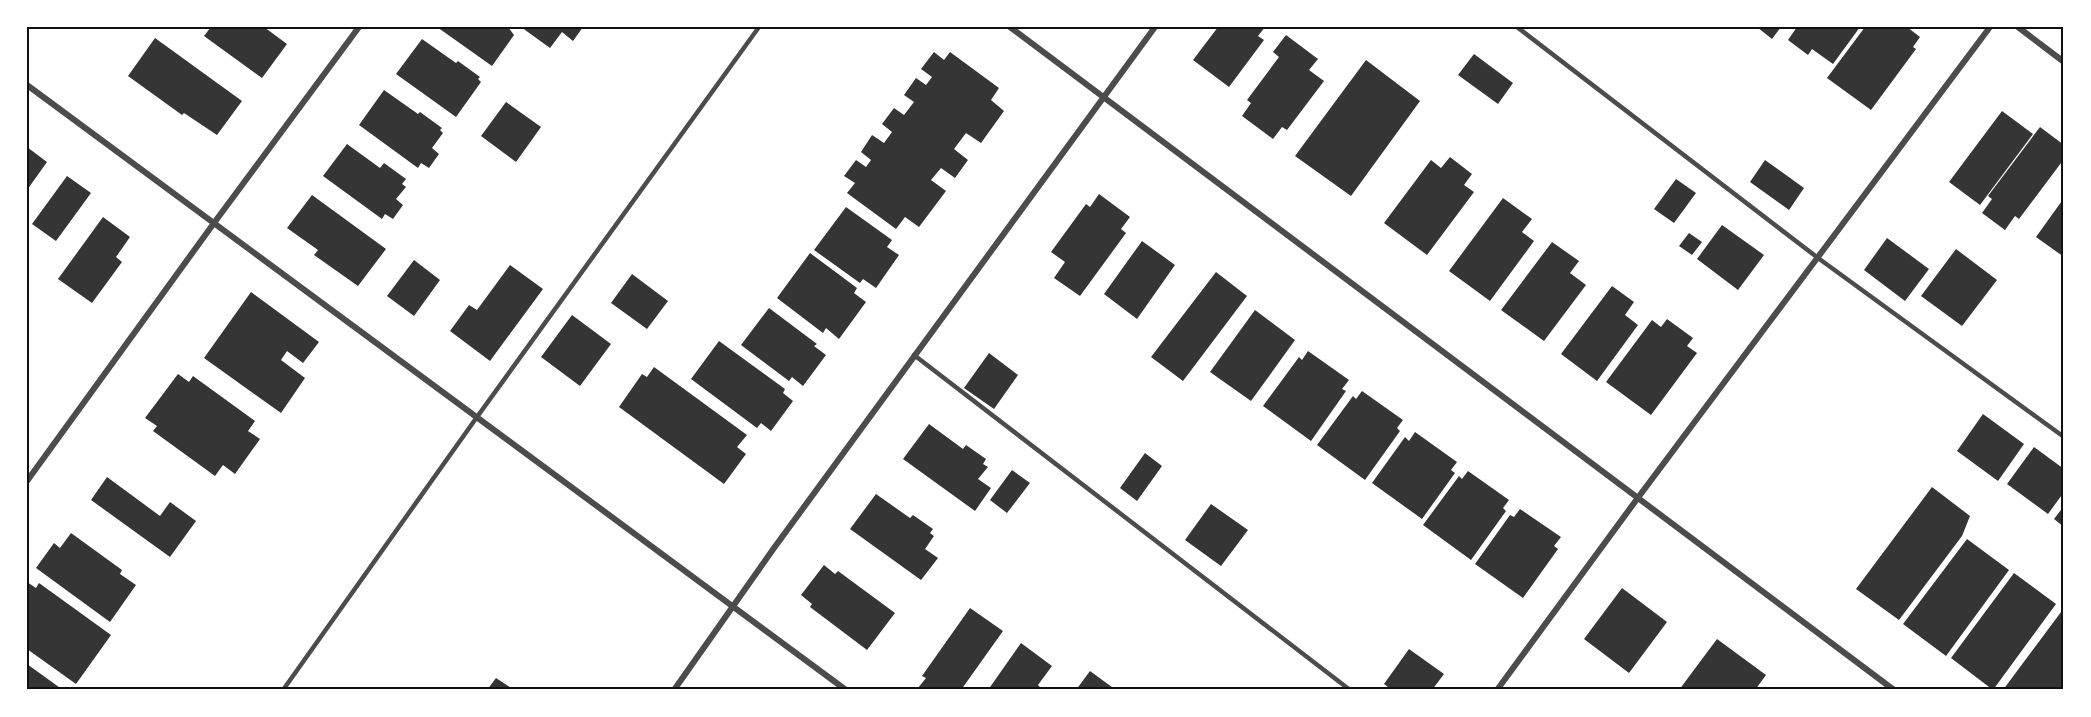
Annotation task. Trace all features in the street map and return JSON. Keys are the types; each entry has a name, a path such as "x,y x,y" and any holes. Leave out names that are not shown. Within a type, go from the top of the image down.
{"street":[{"path":"27,481 359,27"},
{"path":"1010,27 1894,690"},
{"path":"674,690 914,355 1155,27"},
{"path":"1497,690 1990,27"},
{"path":"2018,27 2064,62"},
{"path":"27,85 846,690"}],"lane":[{"path":"283,690 759,27"},
{"path":"1517,27 1818,258 2064,437"},
{"path":"914,355 1350,690"}],"building":[{"path":"211,27 264,27 287,44 262,78 204,36"},
{"path":"437,27 508,27 514,35 492,66"},
{"path":"521,27 583,27 573,41 562,32 550,48"},
{"path":"1218,27 1265,27 1258,36 1264,40 1229,87 1193,60"},
{"path":"1757,27 1781,27 1772,39"},
{"path":"1797,27 1860,27 1833,64 1812,49 1808,55 1788,40"},
{"path":"1865,27 1907,27 1920,37 1913,47 1916,49 1871,110 1827,78"},
{"path":"1286,35 1318,59 1309,70 1324,81 1287,130 1282,127 1273,139 1242,116 1251,103 1247,100 1279,57 1273,52"},
{"path":"155,38 242,101 217,135 184,113 182,115 128,76"},
{"path":"422,39 480,77 478,79 481,82 456,117 396,74"},
{"path":"934,52 944,60 950,52 999,88 991,100 1004,111 981,143 966,133 954,149 968,160 955,178 941,168 931,180 946,191 919,227 905,217 896,229 847,193 855,183 844,176 856,160 866,167 871,160 861,152 872,135 884,143 892,132 882,124 894,108 904,115 914,102 904,95 916,78 926,85 932,77 921,69"},
{"path":"1474,54 1513,83 1498,104 1458,75"},
{"path":"1366,60 1420,101 1351,196 1295,156"},
{"path":"384,90 442,128 440,130 443,133 432,148 439,154 429,168 421,163 418,168 359,125"},
{"path":"506,102 541,127 516,162 481,136"},
{"path":"2002,111 2033,134 1980,205 1949,182"},
{"path":"2040,127 2064,145 2064,159 2019,219 2015,216 2005,230 1982,213 1992,199 1988,196"},
{"path":"347,144 380,168 384,163 406,179 402,184 406,187 396,199 403,205 393,219 385,214 382,219 323,176"},
{"path":"27,147 47,162 27,190"},
{"path":"1450,157 1472,174 1464,185 1474,192 1427,255 1384,223 1431,160 1441,168"},
{"path":"1765,160 1804,188 1789,210 1750,182"},
{"path":"67,176 91,193 56,241 32,224"},
{"path":"1676,179 1696,193 1674,223 1654,209"},
{"path":"1099,194 1130,217 1121,229 1126,233 1080,296 1054,278 1065,262 1051,252 1086,204 1090,207"},
{"path":"312,195 386,249 358,286 314,255 318,250 287,228"},
{"path":"1503,198 1532,219 1522,232 1534,241 1490,301 1449,271"},
{"path":"2064,198 2064,257 2036,237"},
{"path":"846,207 892,240 887,247 899,255 876,288 863,279 860,283 814,250"},
{"path":"103,217 130,237 116,257 122,262 92,303 58,279"},
{"path":"1722,225 1764,255 1738,290 1697,259"},
{"path":"1689,233 1702,242 1692,255 1679,246"},
{"path":"1887,238 1929,269 1905,301 1864,270"},
{"path":"1142,241 1175,265 1137,319 1104,294"},
{"path":"1552,242 1579,261 1570,273 1586,285 1544,341 1501,310"},
{"path":"1956,249 1997,280 1962,326 1921,296"},
{"path":"810,253 857,288 854,293 866,302 839,339 826,328 823,333 777,298"},
{"path":"414,260 440,280 414,316 387,296"},
{"path":"510,265 543,289 490,361 450,331 469,305 477,310"},
{"path":"1216,272 1247,296 1183,381 1151,357"},
{"path":"632,274 668,301 647,329 611,303"},
{"path":"1612,286 1634,302 1625,315 1638,325 1597,381 1561,354"},
{"path":"251,292 319,342 303,363 287,351 281,360 305,378 281,413 204,358"},
{"path":"769,308 817,344 814,346 826,355 803,386 792,377 789,381 741,345"},
{"path":"1255,310 1295,340 1251,401 1210,372"},
{"path":"572,315 611,344 580,386 541,357"},
{"path":"1667,319 1693,338 1687,346 1697,353 1651,415 1606,382 1652,320 1661,327"},
{"path":"719,341 785,389 783,393 793,401 771,431 761,423 757,428 691,379"},
{"path":"1308,351 1349,380 1342,389 1346,391 1311,441 1263,406 1299,357 1302,360"},
{"path":"989,353 1018,375 994,409 964,388"},
{"path":"654,367 747,435 737,447 746,454 724,484 619,407 642,374 647,377"},
{"path":"178,374 189,382 193,376 255,421 248,431 260,439 235,474 223,465 215,476 153,431 157,426 145,418"},
{"path":"1362,391 1403,420 1397,428 1400,431 1365,480 1317,445 1353,396 1356,399"},
{"path":"1983,414 2024,444 1998,481 1957,451"},
{"path":"929,424 963,449 966,445 986,459 983,464 988,467 978,479 991,488 975,511 903,459"},
{"path":"1415,432 1457,462 1451,470 1455,473 1422,519 1372,483 1405,437 1409,441"},
{"path":"2034,447 2064,469 2064,492 2048,514 2007,484"},
{"path":"1145,453 1162,466 1137,501 1120,488"},
{"path":"1012,470 1030,483 1007,513 990,500"},
{"path":"1468,471 1509,500 1503,508 1506,511 1471,560 1423,525 1459,476 1462,479"},
{"path":"107,477 160,516 170,502 196,521 170,557 91,500"},
{"path":"1932,487 1970,516 1962,536 1899,620 1856,589"},
{"path":"876,494 910,518 913,515 933,529 930,533 934,536 925,549 938,558 921,580 850,529"},
{"path":"1211,504 1248,530 1221,566 1185,540"},
{"path":"2064,506 2064,527 2054,519"},
{"path":"1520,509 1561,537 1554,546 1558,549 1523,598 1475,564 1510,515 1514,517"},
{"path":"71,533 122,570 120,574 136,585 110,622 36,568 54,543 60,548"},
{"path":"1967,539 2009,570 1946,656 1903,624"},
{"path":"824,565 835,574 838,571 895,613 867,650 810,607 812,604 801,595"},
{"path":"2014,573 2056,604 1993,690 1951,658"},
{"path":"27,582 36,588 39,583 111,635 76,684 27,649"},
{"path":"1622,588 1667,622 1629,673 1584,639"},
{"path":"970,608 1003,631 961,690 921,690 918,688 926,678 922,676"},
{"path":"2064,608 2064,690 2003,690"},
{"path":"1717,639 1766,675 1755,690 1679,690"},
{"path":"1021,643 1052,666 1038,685 1043,690 988,690"},
{"path":"1409,649 1444,674 1432,690 1392,690 1384,684"},
{"path":"27,664 63,690 27,690"},
{"path":"1090,671 1116,690 1076,690"},
{"path":"496,678 514,690 487,690"}]}
